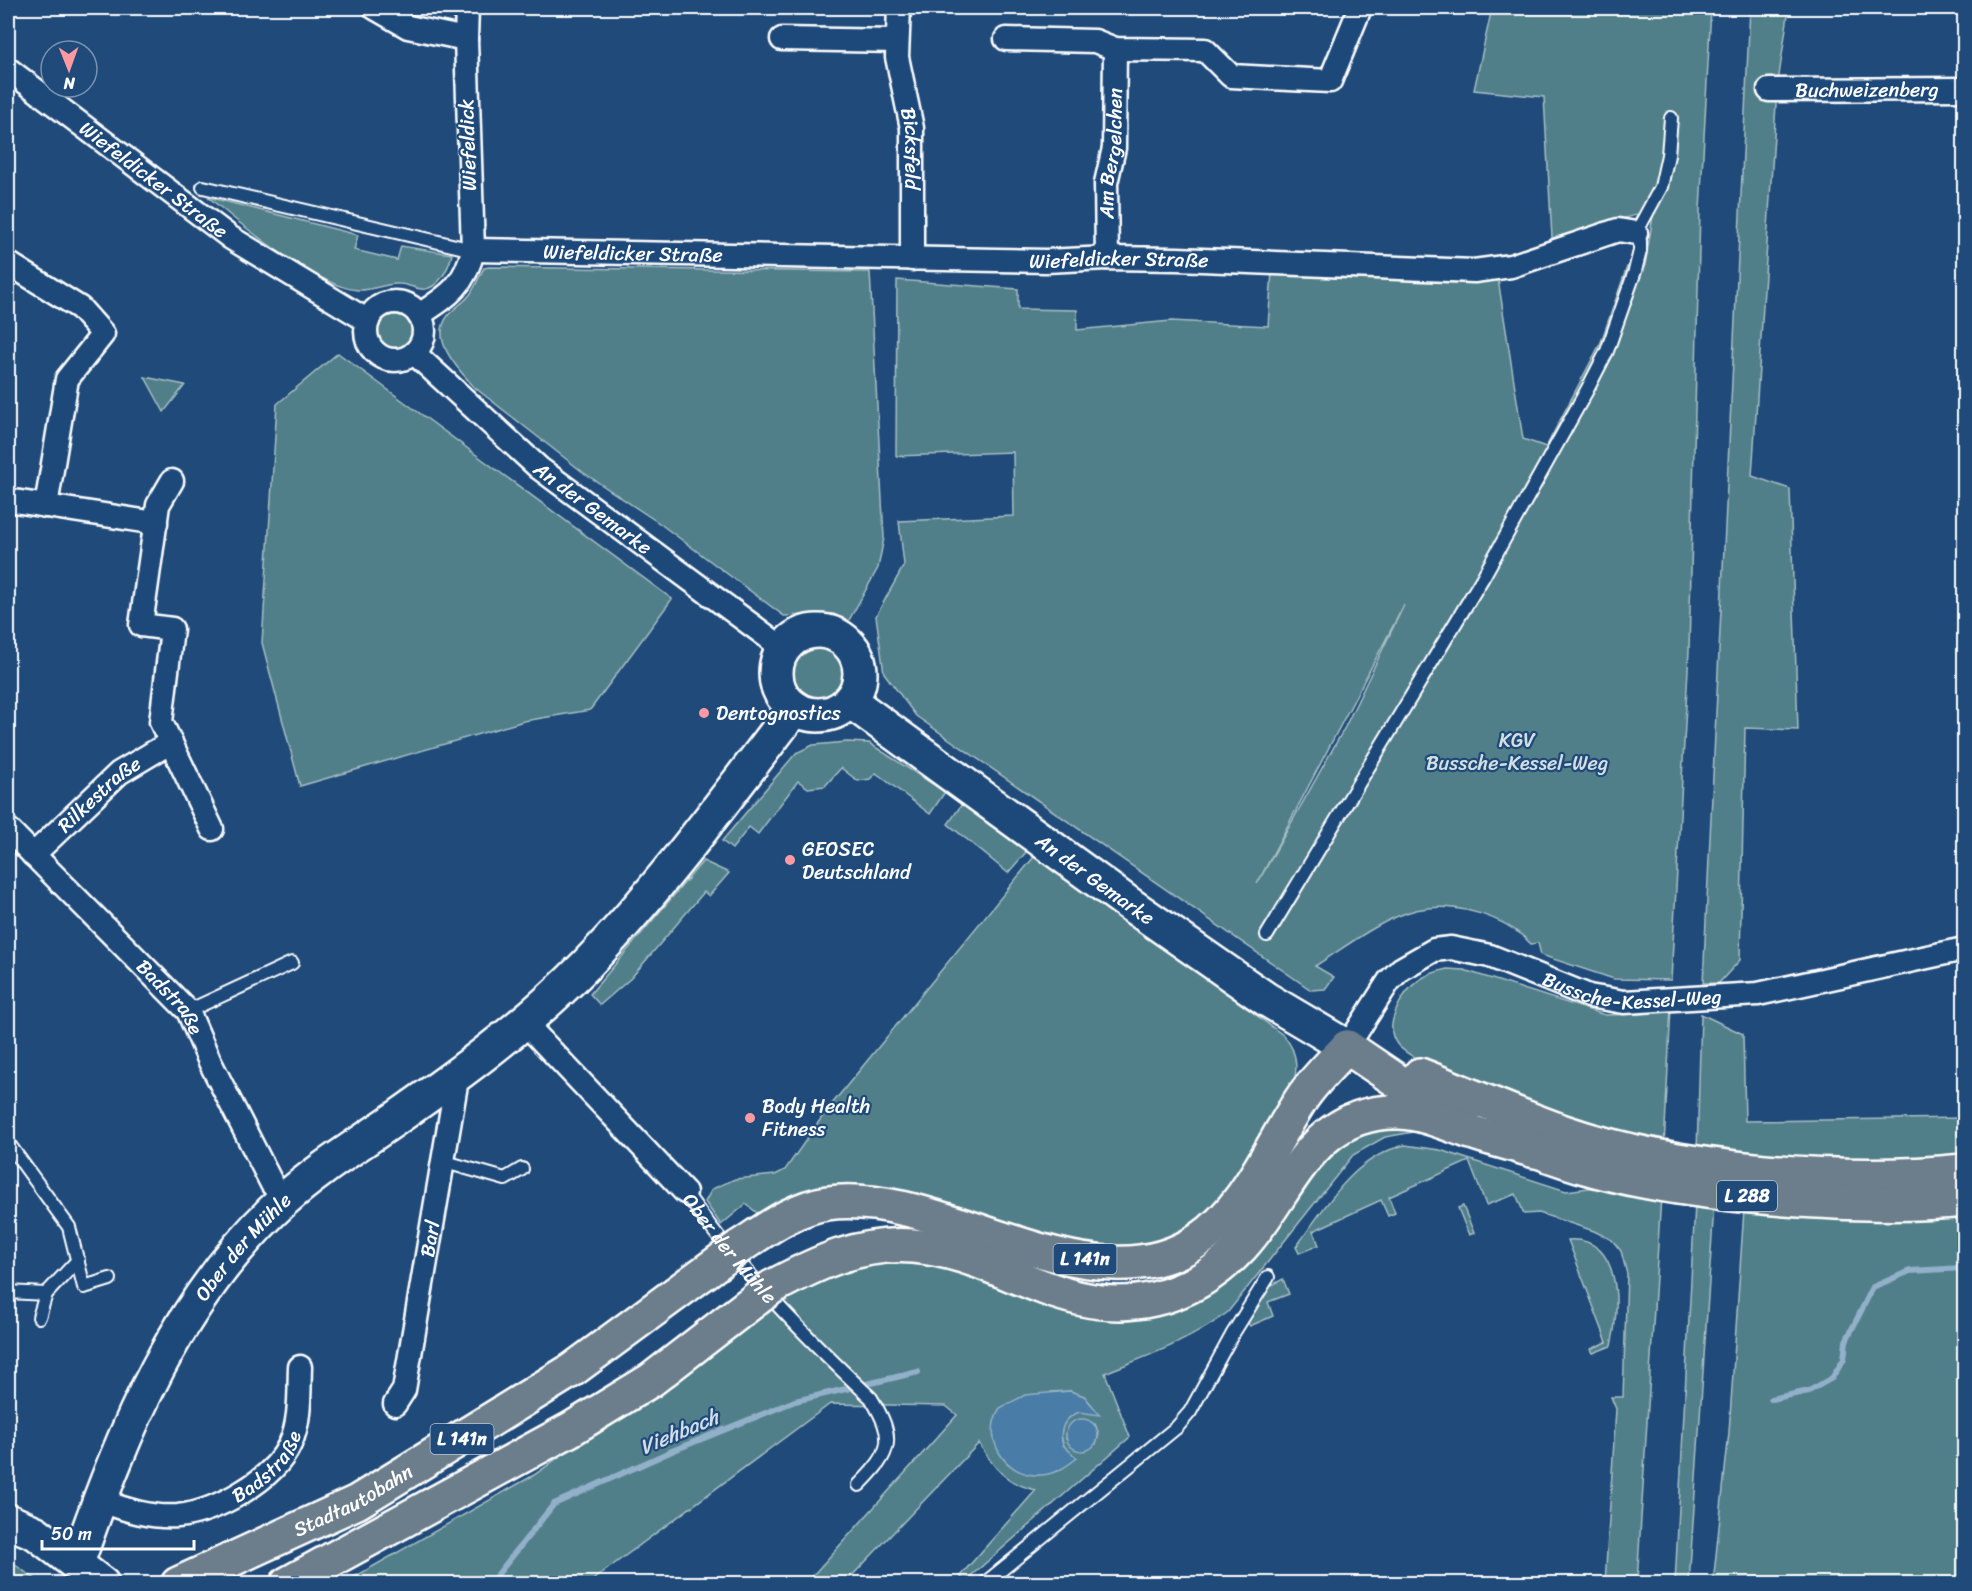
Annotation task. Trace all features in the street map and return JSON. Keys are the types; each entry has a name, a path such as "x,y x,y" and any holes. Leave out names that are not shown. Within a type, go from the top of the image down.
{"main road":[{"name":"L 288","path":"1347,1047 1427,1101 1535,1151"},
{"name":"L 288","path":"1347,1047 1565,1132 1644,1154 1719,1165 1805,1172 1876,1175 1965,1171"},
{"path":"1278,1194 1297,1151 1337,1087 1347,1047"},
{"name":"Stadtautobahn","path":"178,1584 357,1502 572,1370 731,1252 786,1216 817,1206 844,1202 892,1208 1094,1262 1129,1264 1162,1258 1201,1239 1219,1223 1256,1173 1303,1096 1347,1047"},
{"name":"L 288","path":"1278,1194 1323,1140 1348,1122 1375,1113 1413,1114 1535,1151 1669,1187 1707,1193 1846,1203 1965,1200"},
{"name":"L 141n","path":"287,1584 581,1423 651,1380 764,1293 814,1264 854,1251 914,1246 977,1262 1076,1299 1114,1303 1147,1300 1182,1290 1215,1271 1243,1245 1278,1194"}],"street":[{"path":"375,8 408,27 466,39"},
{"name":"Wiefeldick","path":"468,8 466,39 473,250"},
{"name":"Bicksfeld","path":"899,8 897,57 912,128 912,259"},
{"path":"1006,39 1095,41 1115,49 1205,50 1232,76 1330,81 1360,8"},
{"path":"782,39 897,41"},
{"name":"Am Bergelchen","path":"1107,258 1106,183 1114,148 1115,49"},
{"name":"Wiefeldicker Straße","path":"8,69 231,238 368,321"},
{"name":"Buchweizenberg","path":"1769,90 1965,89"},
{"name":"Wiefeldicker Straße","path":"473,250 1046,261 1107,258 1399,266 1474,271 1510,266 1618,230 1636,232"},
{"path":"419,315 451,295 470,265 473,250"},
{"path":"8,263 80,308 103,334 67,379 46,506"},
{"path":"386,304 406,304 419,315 424,333 420,346 414,353 392,360 375,352 366,334 368,321 372,314 386,304"},
{"name":"An der Gemarke","path":"414,353 539,468 784,649"},
{"path":"172,481 158,505 141,625 172,629 161,722 212,829"},
{"path":"8,500 156,523"},
{"path":"808,632 831,633 844,639 858,659 860,672 859,683 850,701 841,708 824,714 804,712 795,708 783,696 778,684 776,673 784,649 798,636 808,632"},
{"name":"An der Gemarke","path":"850,701 1256,992 1347,1047"},
{"name":"Ober der Mühle","path":"77,1563 138,1407 173,1338 206,1286 284,1200 458,1073 523,1021 585,965 686,849 795,708"},
{"name":"Rilkestraße","path":"33,855 119,773 171,742"},
{"name":"Badstraße","path":"8,829 189,1011 210,1062 272,1184 284,1200"},
{"name":"Bussche-Kessel-Weg","path":"1347,1047 1389,981 1401,969 1434,950 1451,948 1479,953 1590,996 1624,1002 1758,994 1965,949"},
{"name":"Ober der Mühle","path":"523,1021 685,1192"},
{"name":"Barl","path":"395,1404 404,1390 458,1073"},
{"name":"Badstraße","path":"102,1501 132,1512 177,1516 231,1498 253,1487 279,1462 290,1444 298,1413 300,1367"},
{"path":"8,1521 36,1533 102,1584"}],"lane":[{"path":"1267,935 1482,579 1607,351 1640,251 1640,241 1636,232 1661,187 1668,155 1671,118"},
{"name":"Wiefeldicker Straße","path":"203,187 473,250"},
{"path":"189,1011 292,963"},
{"path":"8,1143 57,1207 73,1236 84,1287 110,1279"},
{"path":"442,1161 505,1179 522,1169"},
{"name":"Ober der Mühle","path":"685,1192 712,1230 790,1320 871,1398 884,1421 887,1446 879,1465 860,1485"},
{"path":"39,1317 46,1294 78,1260"},
{"path":"984,1584 1184,1420 1268,1277"},
{"path":"8,1292 46,1294"}],"green space":[{"name":"KGV Bussche-Kessel-Weg","path":"1492,8 1711,8 1700,210 1689,651 1671,980 1614,979 1541,955 1538,943 1531,944 1507,926 1478,913 1462,909 1431,908 1416,910 1389,920 1315,966 1334,977 1325,989 1311,990 916,716 884,673 876,616 904,565 899,521 1014,516 1013,452 896,456 897,280 1018,289 1018,309 1077,310 1077,330 1171,321 1268,326 1272,272 1498,279 1523,439 1546,447 1601,342 1627,267 1644,271 1654,210 1552,238 1544,97 1474,90","holes":["1404,605 1345,727 1257,884"]},
{"path":"1750,8 1789,8 1777,89 1752,476 1790,489 1798,730 1745,728 1740,960 1719,983 1703,983"},
{"path":"208,197 358,235 354,250 397,260 401,246 452,254 442,278 427,289 399,284 358,290 342,286 302,267"},
{"path":"484,268 870,272 884,538 878,568 848,622 834,614 784,616 659,523 584,473 474,387 448,355 442,336 443,326 449,314 466,300"},
{"path":"395,315 408,320 413,333 408,346 395,351 382,346 377,333 382,320"},
{"path":"338,353 672,599 590,710 524,721 300,786 262,643 277,404"},
{"path":"145,377 185,385 164,412"},
{"path":"812,648 822,648 832,652 840,660 844,675 840,690 832,698 822,702 812,702 802,698 794,690 790,680 790,670 794,660 802,652"},
{"path":"869,743 945,792 930,814 876,773 870,779 858,781 841,768 825,786 808,788 798,781 758,834 749,827 732,849 722,841 796,753 813,745"},
{"path":"962,804 1028,850 1008,873 948,824"},
{"path":"1038,852 1283,1035 1293,1050 1296,1073 1290,1099 1205,1224 1126,1256 870,1192 762,1217 746,1204 721,1225 705,1202 712,1189 735,1179 775,1175 785,1170 827,1110"},
{"path":"703,861 729,873 709,896 704,892 631,978 600,1005 590,994"},
{"path":"1447,969 1464,970 1605,1015 1639,1014 1671,1007 1664,1147 1593,1131 1551,1117 1429,1065 1397,1044 1392,1030 1393,1021 1398,1006 1407,992 1424,977"},
{"path":"1701,1014 1743,1034 1745,1121 1964,1118 1964,1158 1901,1164 1697,1153"},
{"path":"1386,1122 1441,1132 1414,1132 1385,1137 1353,1155 1228,1312 1185,1339 1105,1373 1130,1437 965,1581 960,1576 1036,1490 1017,1484 1002,1474 979,1443 845,1583 806,1583 957,1415 946,1406 830,1404 594,1579 598,1583 342,1584 534,1475 765,1309 833,1268 908,1257 1160,1311 1326,1149","holes":["1070,1391 1084,1396 1099,1414 1080,1412 1066,1420 1061,1433 1062,1441 1070,1454 1077,1458 1058,1471 1037,1475 1051,1392","1095,1424 1099,1434 1096,1444 1066,1439 1067,1428"]},
{"path":"1405,1145 1440,1150 1566,1191 1612,1185 1661,1196 1637,1583 1605,1583 1616,1409 1611,1397 1623,1397 1627,1274 1621,1251 1612,1240 1594,1231 1539,1213 1524,1214 1516,1194 1486,1205 1469,1161 1389,1197 1395,1213 1388,1216 1381,1200 1313,1231 1319,1245 1299,1253 1296,1247 1342,1185 1370,1160"},
{"path":"1695,1204 1714,1206 1689,1583 1675,1584"},
{"path":"1463,1206 1474,1233 1469,1235 1458,1208"},
{"path":"1744,1209 1964,1211 1964,1583 1713,1584 1729,1432"},
{"path":"1568,1240 1586,1242 1599,1250 1608,1262 1613,1278 1616,1314 1611,1346 1593,1353 1591,1349 1607,1342"},
{"path":"1283,1279 1289,1294 1268,1302 1273,1316 1250,1326 1247,1321 1270,1286"},
{"path":"8,1560 41,1583 8,1583"}],"water":[{"path":"1070,1391 1084,1396 1100,1415 1079,1412 1066,1421 1061,1434 1063,1445 1077,1458 1060,1470 1039,1475 1026,1474 1006,1462 999,1453 993,1431 1000,1408 1025,1395"},
{"path":"1082,1419 1093,1424 1098,1435 1093,1446 1082,1451 1071,1446 1066,1435 1071,1424"}],"waterway":[{"name":"Viehbach","path":"1771,1399 1809,1391 1832,1378 1844,1359 1846,1341 1873,1287 1910,1271 1964,1268"},
{"name":"Viehbach","path":"490,1584 554,1504 672,1451 795,1401 918,1372"}],"place":[{"name":"Dentognostics","path":"704,713"},
{"name":"GEOSEC Deutschland","path":"790,860"},
{"name":"Body Health Fitness","path":"750,1118"}]}
